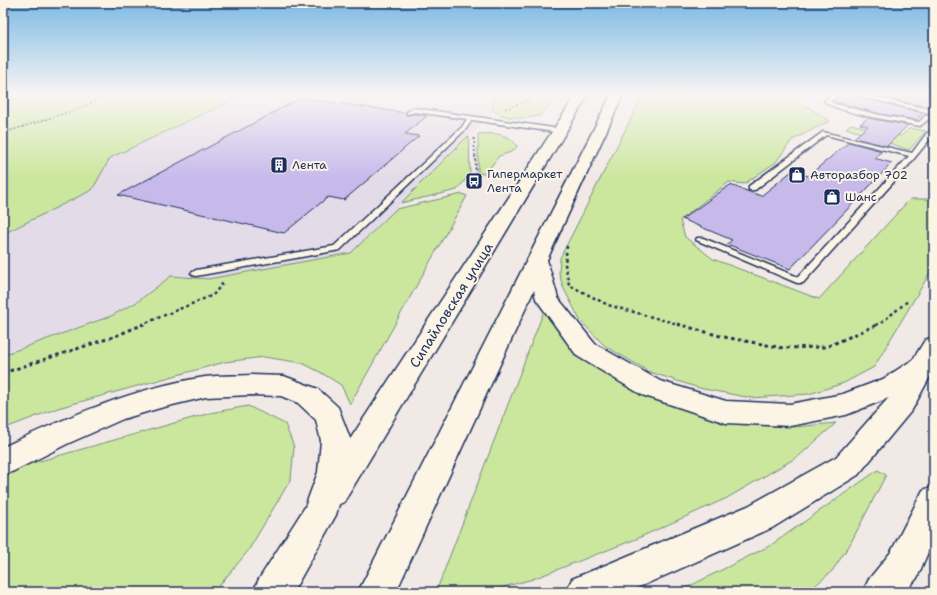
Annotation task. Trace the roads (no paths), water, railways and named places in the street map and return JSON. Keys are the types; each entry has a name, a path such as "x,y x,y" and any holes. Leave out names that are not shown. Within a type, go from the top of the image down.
{"main road":[{"name":"Сипайловская улица","path":"319,515 566,123"},
{"path":"377,592 604,123"},
{"path":"538,261 547,299 586,350 651,388 726,412 790,415 846,404 892,386 929,356"},
{"path":"584,592 760,516 847,466 902,402 929,356"},
{"path":"3,462 114,411 160,397 206,387 251,385 284,386 308,396 328,415 336,441 333,472 319,515 272,592"},
{"path":"882,592 904,565 934,501"}],"lane":[{"path":"196,273 337,248 464,128 468,123"},
{"path":"505,123 561,131"},
{"path":"700,240 800,281 906,165 929,134 934,131"},
{"path":"752,188 825,133 913,155"}],"place":[{"name":"Лента","path":"279,165"},
{"name":"Авторазбор 702","path":"797,175"},
{"name":"Гипермаркет Лента","path":"474,181"},
{"name":"Шанс","path":"832,197"}]}
